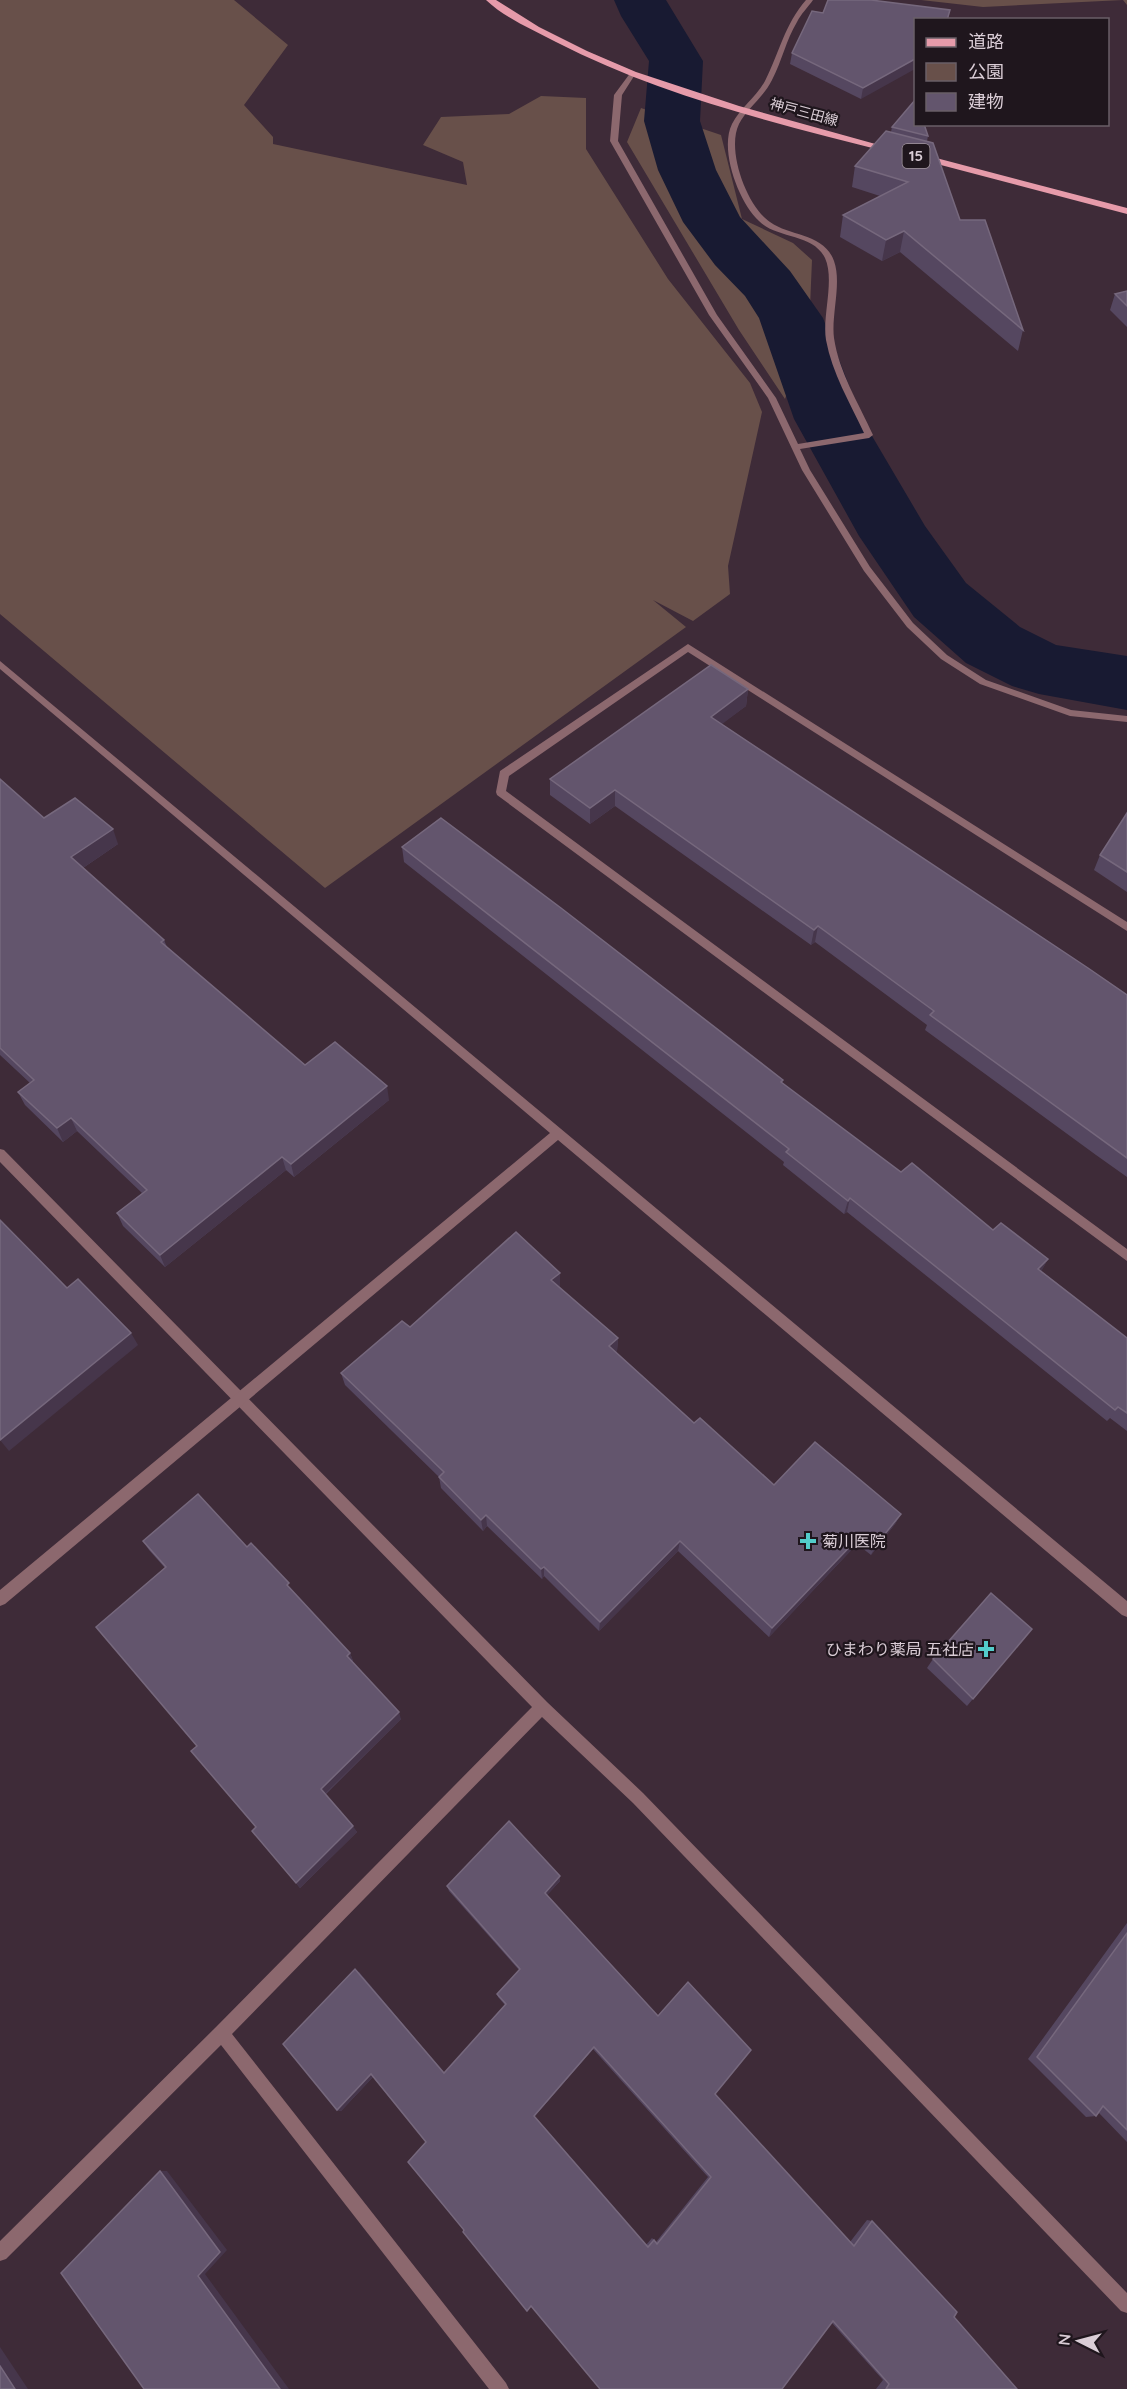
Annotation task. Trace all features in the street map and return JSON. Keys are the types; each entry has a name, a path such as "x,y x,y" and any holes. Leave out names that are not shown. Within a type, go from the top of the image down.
{"main road":[{"name":"神戸三田線","path":"490,0 550,37 637,75 705,98 1127,212"}],"street":[{"path":"795,447 869,435 830,340 831,263 824,250 811,240 781,231 762,221 744,197 731,149 734,127 762,92 795,15 810,0"},
{"path":"637,75 618,95 614,141 713,315 772,398 795,447 867,568 909,626 944,657 983,682 1070,713 1127,719"},
{"path":"1127,927 688,647 504,774 501,792 1127,1256"},
{"path":"0,664 557,1134 1127,1610"},
{"path":"0,1599 557,1134"},
{"path":"2,1160 240,1398 542,1707 639,1798 1127,2305"},
{"path":"0,2253 222,2033 542,1707"},
{"path":"222,2033 500,2389"}],"green space":[{"path":"0,0 234,0 288,45 244,105 273,137 273,144 467,185 463,162 423,145 441,117 509,114 541,96 586,98 586,149 668,279 750,383 762,412 728,566 730,594 693,621 653,600 686,627 325,888 0,614"},
{"path":"921,0 1123,0 983,7"},
{"path":"641,108 721,135 742,219 793,243 812,260 810,307 763,318 791,381 785,399 739,330 627,142"}],"building":[{"path":"828,0 871,0 950,10 948,18 914,18 914,60 863,88 792,53 812,11 823,13"},
{"path":"914,101 914,126 925,126 928,136 892,127"},
{"path":"886,131 933,143 960,220 985,220 1023,330 904,231 886,240 843,215 908,182 855,166"},
{"path":"1127,291 1127,306 1115,294"},
{"path":"711,665 748,689 711,717 1127,995 1127,1158 930,1015 934,1011 818,926 814,930 615,790 590,808 550,779"},
{"path":"0,779 44,818 75,798 113,829 71,857 164,940 161,942 305,1065 335,1042 387,1086 291,1164 282,1157 160,1255 117,1213 147,1190 71,1118 57,1128 18,1092 34,1080 0,1048"},
{"path":"1127,813 1127,872 1100,855"},
{"path":"441,818 783,1080 781,1082 901,1172 912,1163 993,1230 1001,1223 1048,1259 1038,1269 1127,1338 1127,1413 1118,1407 1115,1410 850,1198 848,1201 786,1152 789,1149 402,847"},
{"path":"0,1220 67,1288 78,1279 131,1333 0,1440"},
{"path":"516,1232 560,1273 551,1280 618,1338 609,1346 694,1423 700,1418 774,1485 815,1442 901,1514 876,1545 862,1534 772,1628 680,1541 600,1622 486,1515 481,1520 439,1477 444,1472 341,1373 402,1321 410,1327"},
{"path":"198,1494 247,1547 251,1543 289,1583 287,1585 350,1653 347,1656 399,1712 321,1789 353,1826 296,1883 252,1831 256,1827 191,1751 197,1746 96,1627 166,1567 143,1541"},
{"path":"991,1593 1032,1629 973,1699 933,1659"},
{"path":"509,1821 560,1876 545,1893 658,2016 688,1982 751,2050 715,2094 854,2246 872,2221 957,2312 954,2317 1017,2389 886,2389 889,2384 833,2321 782,2389 600,2389 531,2306 527,2311 408,2162 426,2142 371,2074 337,2110 283,2044 355,1969 444,2073 506,2004 497,1994 520,1969 447,1886","holes":["594,2047 711,2177 657,2244 654,2240 648,2247 534,2116"]},
{"path":"1127,1933 1127,2130 1103,2106 1096,2116 1037,2057"},
{"path":"160,2171 220,2252 198,2276 280,2389 144,2389 61,2273"},
{"path":"0,2366 15,2389 0,2389"}],"waterway":[{"path":"640,0 647,16 676,61 672,121 687,170 713,222 737,252 768,284 791,318 828,419 895,536 940,600 993,645 1039,668 1127,683"}],"place":[{"name":"菊川医院","path":"808,1541"},
{"name":"ひまわり薬局 五社店","path":"986,1649"}]}
